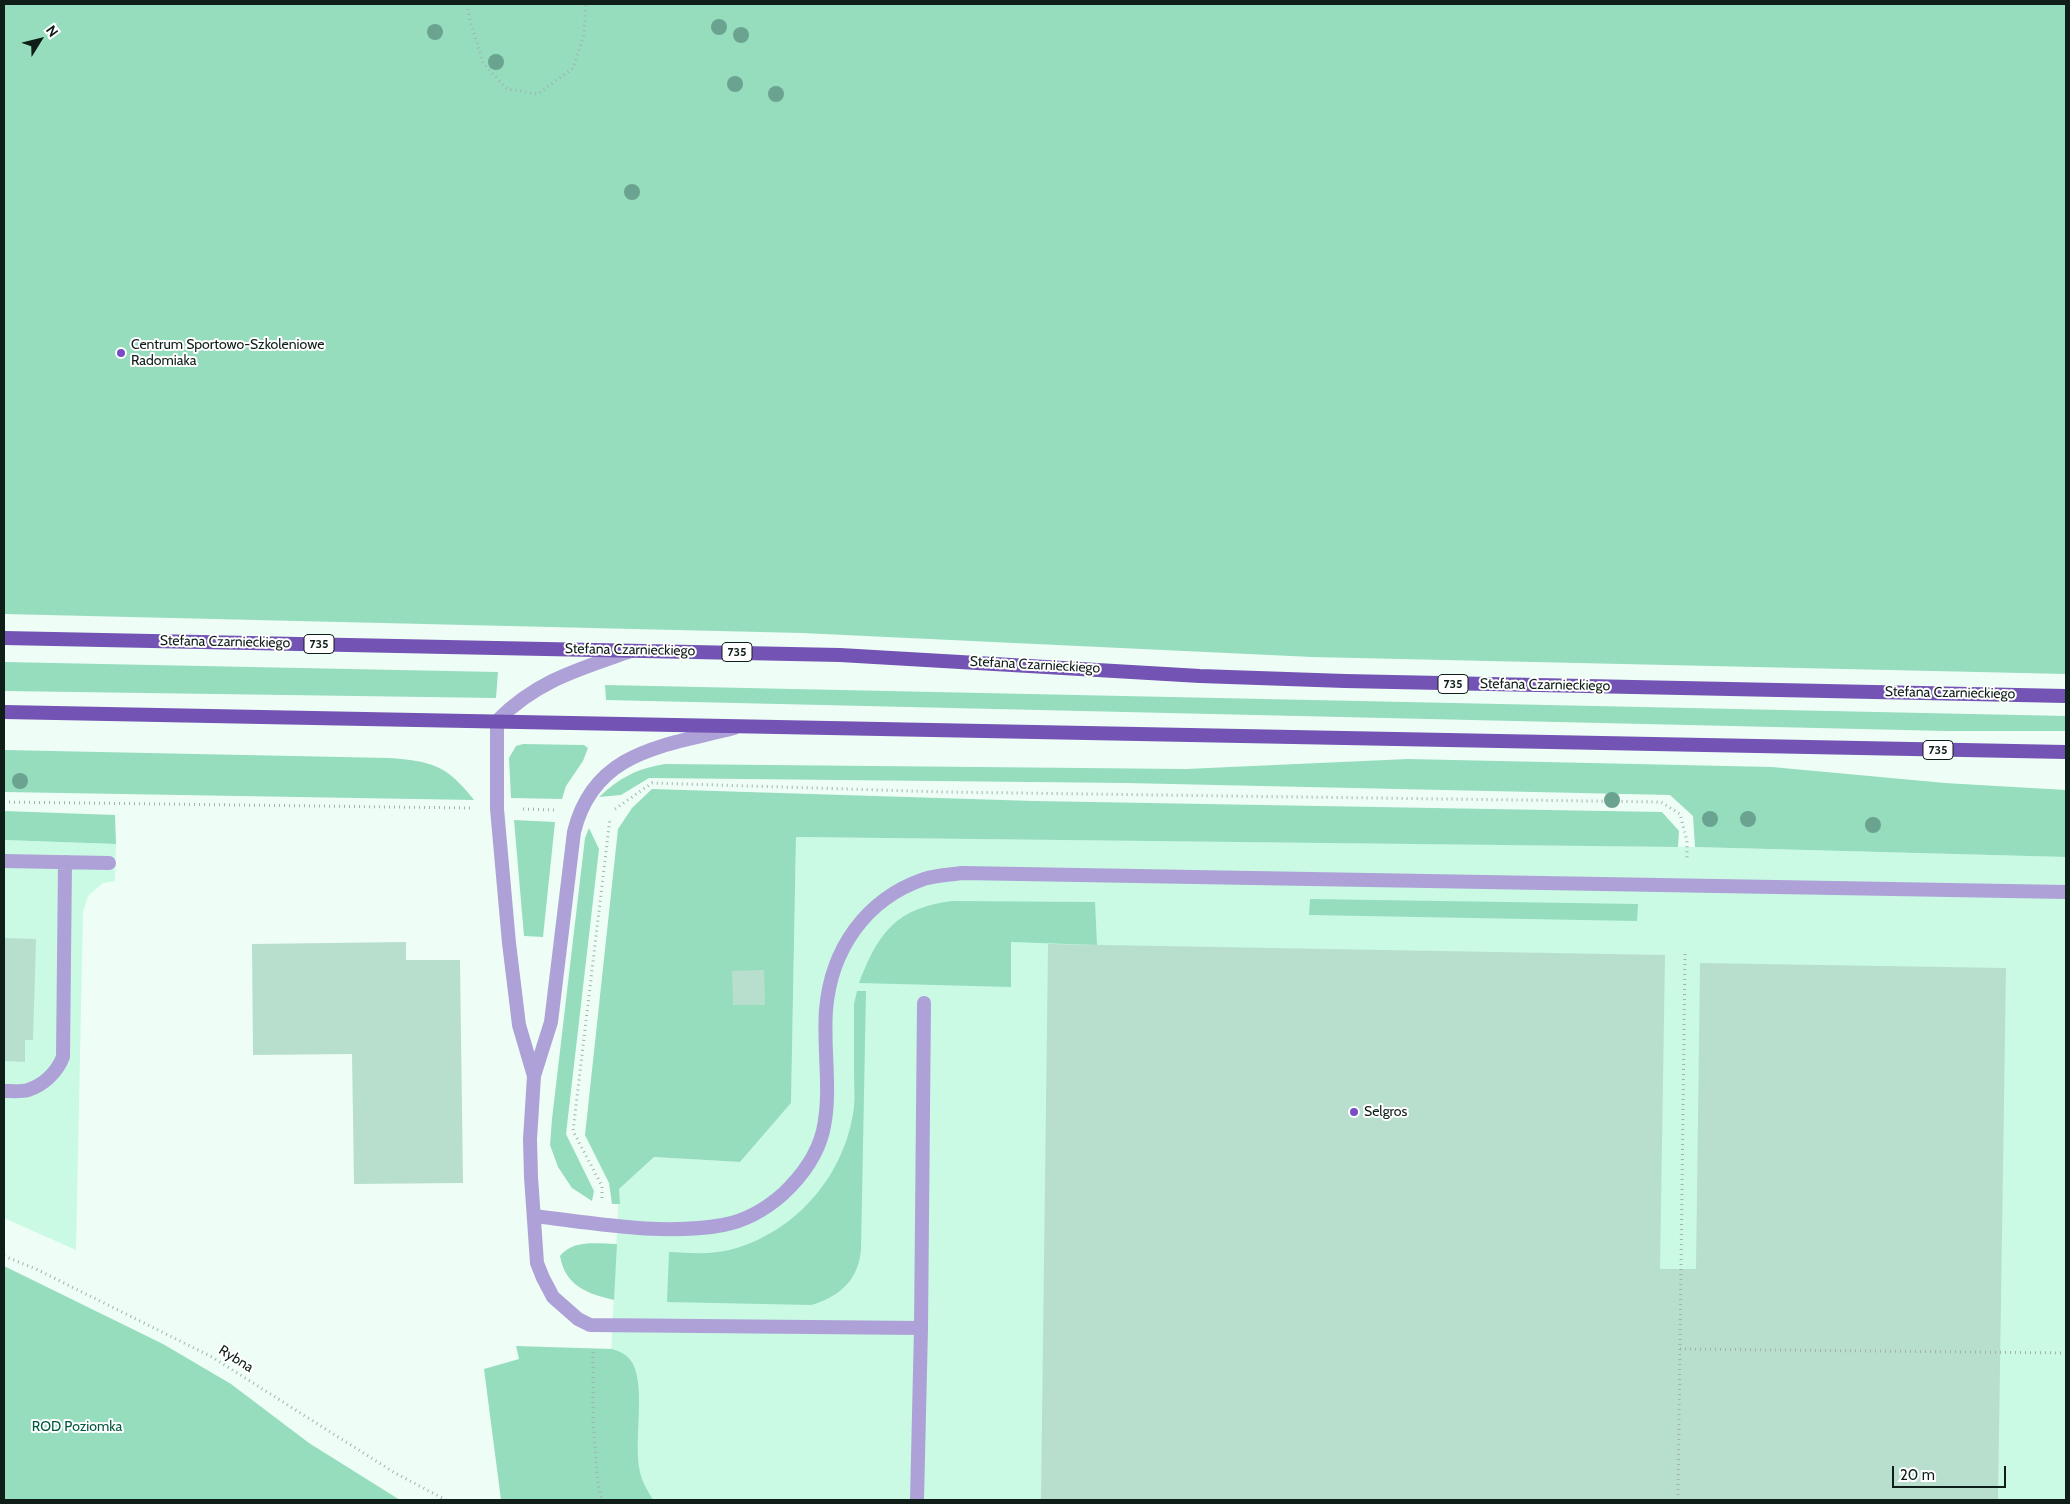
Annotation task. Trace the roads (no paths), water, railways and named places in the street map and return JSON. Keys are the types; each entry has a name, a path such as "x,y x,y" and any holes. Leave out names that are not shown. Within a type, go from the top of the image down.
{"main road":[{"name":"Stefana Czarnieckiego","path":"4,638 840,654 1200,676 1346,681 2066,696"},
{"name":"735","path":"4,712 2066,752"}],"lane":[{"path":"534,1076 519,1025 509,944 497,809 497,721 518,701 549,682 634,650"},
{"path":"740,727 656,748 619,764 602,777 579,811 574,832 551,1022 534,1076 530,1139 537,1263 542,1278 553,1297 566,1309 590,1325 921,1328"},
{"path":"4,861 109,863"},
{"path":"4,1091 27,1091 40,1085 52,1076 63,1057 65,862"},
{"path":"534,1216 665,1229 699,1228 725,1225 748,1217 765,1208 796,1181 808,1165 823,1132 827,1081 826,1011 835,964 854,928 866,914 907,886 926,879 962,874 2066,892"},
{"path":"917,1500 921,1328 924,1003"}],"place":[{"name":"Centrum Sportowo-Szkoleniowe Radomiaka","path":"121,353"},
{"name":"Selgros","path":"1354,1112"}],"park label":[{"name":"ROD Poziomka","path":"77,1427"}]}
